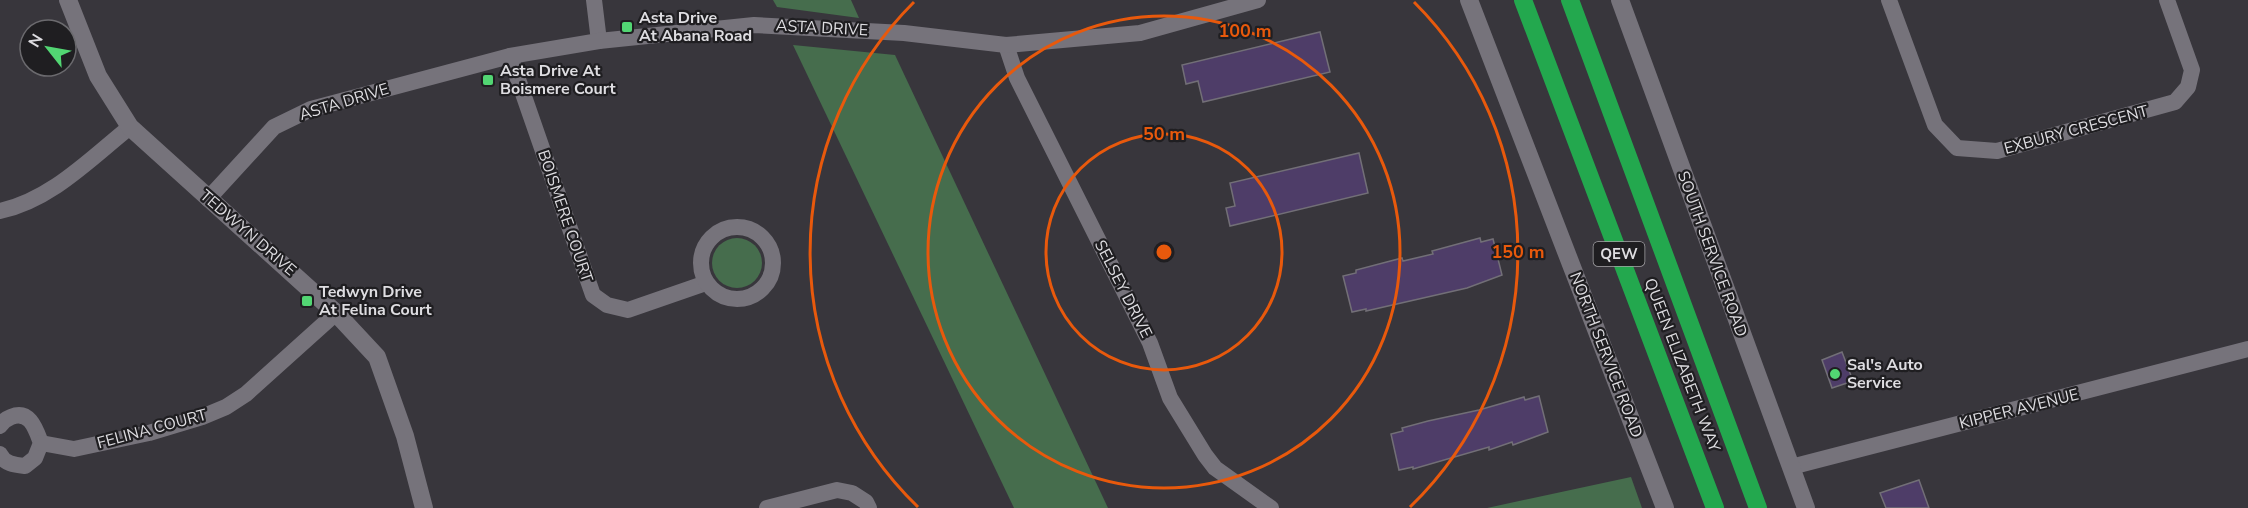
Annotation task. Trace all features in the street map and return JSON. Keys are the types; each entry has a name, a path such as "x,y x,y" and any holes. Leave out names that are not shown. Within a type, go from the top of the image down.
{"highway":[{"path":"1514,0 1553,80"},
{"name":"QUEEN ELIZABETH WAY","path":"1523,0 1715,508"},
{"name":"QUEEN ELIZABETH WAY","path":"1570,0 1758,508"}],"street":[{"name":"TEDWYN DRIVE","path":"68,0 98,76 130,127 208,199 273,254 336,313 376,357 405,436 424,508"},
{"path":"594,0 600,41"},
{"name":"ASTA DRIVE","path":"208,199 274,127 311,109 510,56 600,41 754,25 904,33 1006,45 1140,33 1258,0"},
{"name":"NORTH SERVICE ROAD","path":"1469,0 1665,508"},
{"name":"SOUTH SERVICE ROAD","path":"1620,0 1806,508"},
{"name":"EXBURY CRESCENT","path":"1889,0 1935,125 1957,148 1997,152 2175,102 2188,87 2192,70 2167,0"},
{"name":"SELSEY DRIVE","path":"1006,45 1017,78 1150,343 1170,398 1215,468 1271,508"},
{"name":"BOISMERE COURT","path":"510,56 593,295 607,305 628,310 706,283"},
{"path":"0,211 18,207 46,194 130,127"},
{"path":"740,226 761,235 768,244 773,255 774,268 770,280 756,294 739,300 726,298 706,283 701,261 703,249 718,232 729,227 740,226"},
{"name":"FELINA COURT","path":"41,443 74,449 149,433 226,407 246,394 336,313"},
{"name":"KIPPER AVENUE","path":"1791,467 2248,349"},
{"path":"0,426 15,415 25,416 32,421 41,443 35,458 25,466 12,465 0,454"},
{"path":"767,508 837,490 852,493 866,502 869,508"}],"green space":[{"path":"773,0 851,0 859,18 777,7"},
{"path":"793,45 895,55 1108,508 1014,508"},
{"path":"737,238 755,245 762,263 755,281 737,288 719,281 712,263 719,245"},
{"path":"1631,477 1642,508 1487,508"}],"building":[{"path":"1320,32 1330,72 1203,102 1198,81 1186,84 1182,65"},
{"path":"1359,153 1368,193 1230,226 1226,208 1235,206 1230,183"},
{"path":"1480,238 1481,242 1493,239 1502,275 1467,288 1366,311 1366,309 1352,312 1343,276 1356,273 1356,270 1402,258 1403,261 1433,254 1432,251"},
{"path":"1842,352 1853,381 1832,388 1822,360"},
{"path":"1539,396 1548,432 1513,445 1512,442 1489,450 1489,447 1413,469 1413,467 1399,470 1391,434 1403,431 1402,428 1524,397 1525,400"},
{"path":"1919,480 1929,508 1886,508 1880,493"}],"place":[{"name":"Asta Drive At Abana Road","path":"627,27"},
{"name":"Asta Drive At Boismere Court","path":"488,80"},
{"name":"Tedwyn Drive At Felina Court","path":"307,301"},
{"name":"Sal's Auto Service","path":"1835,374"}]}
